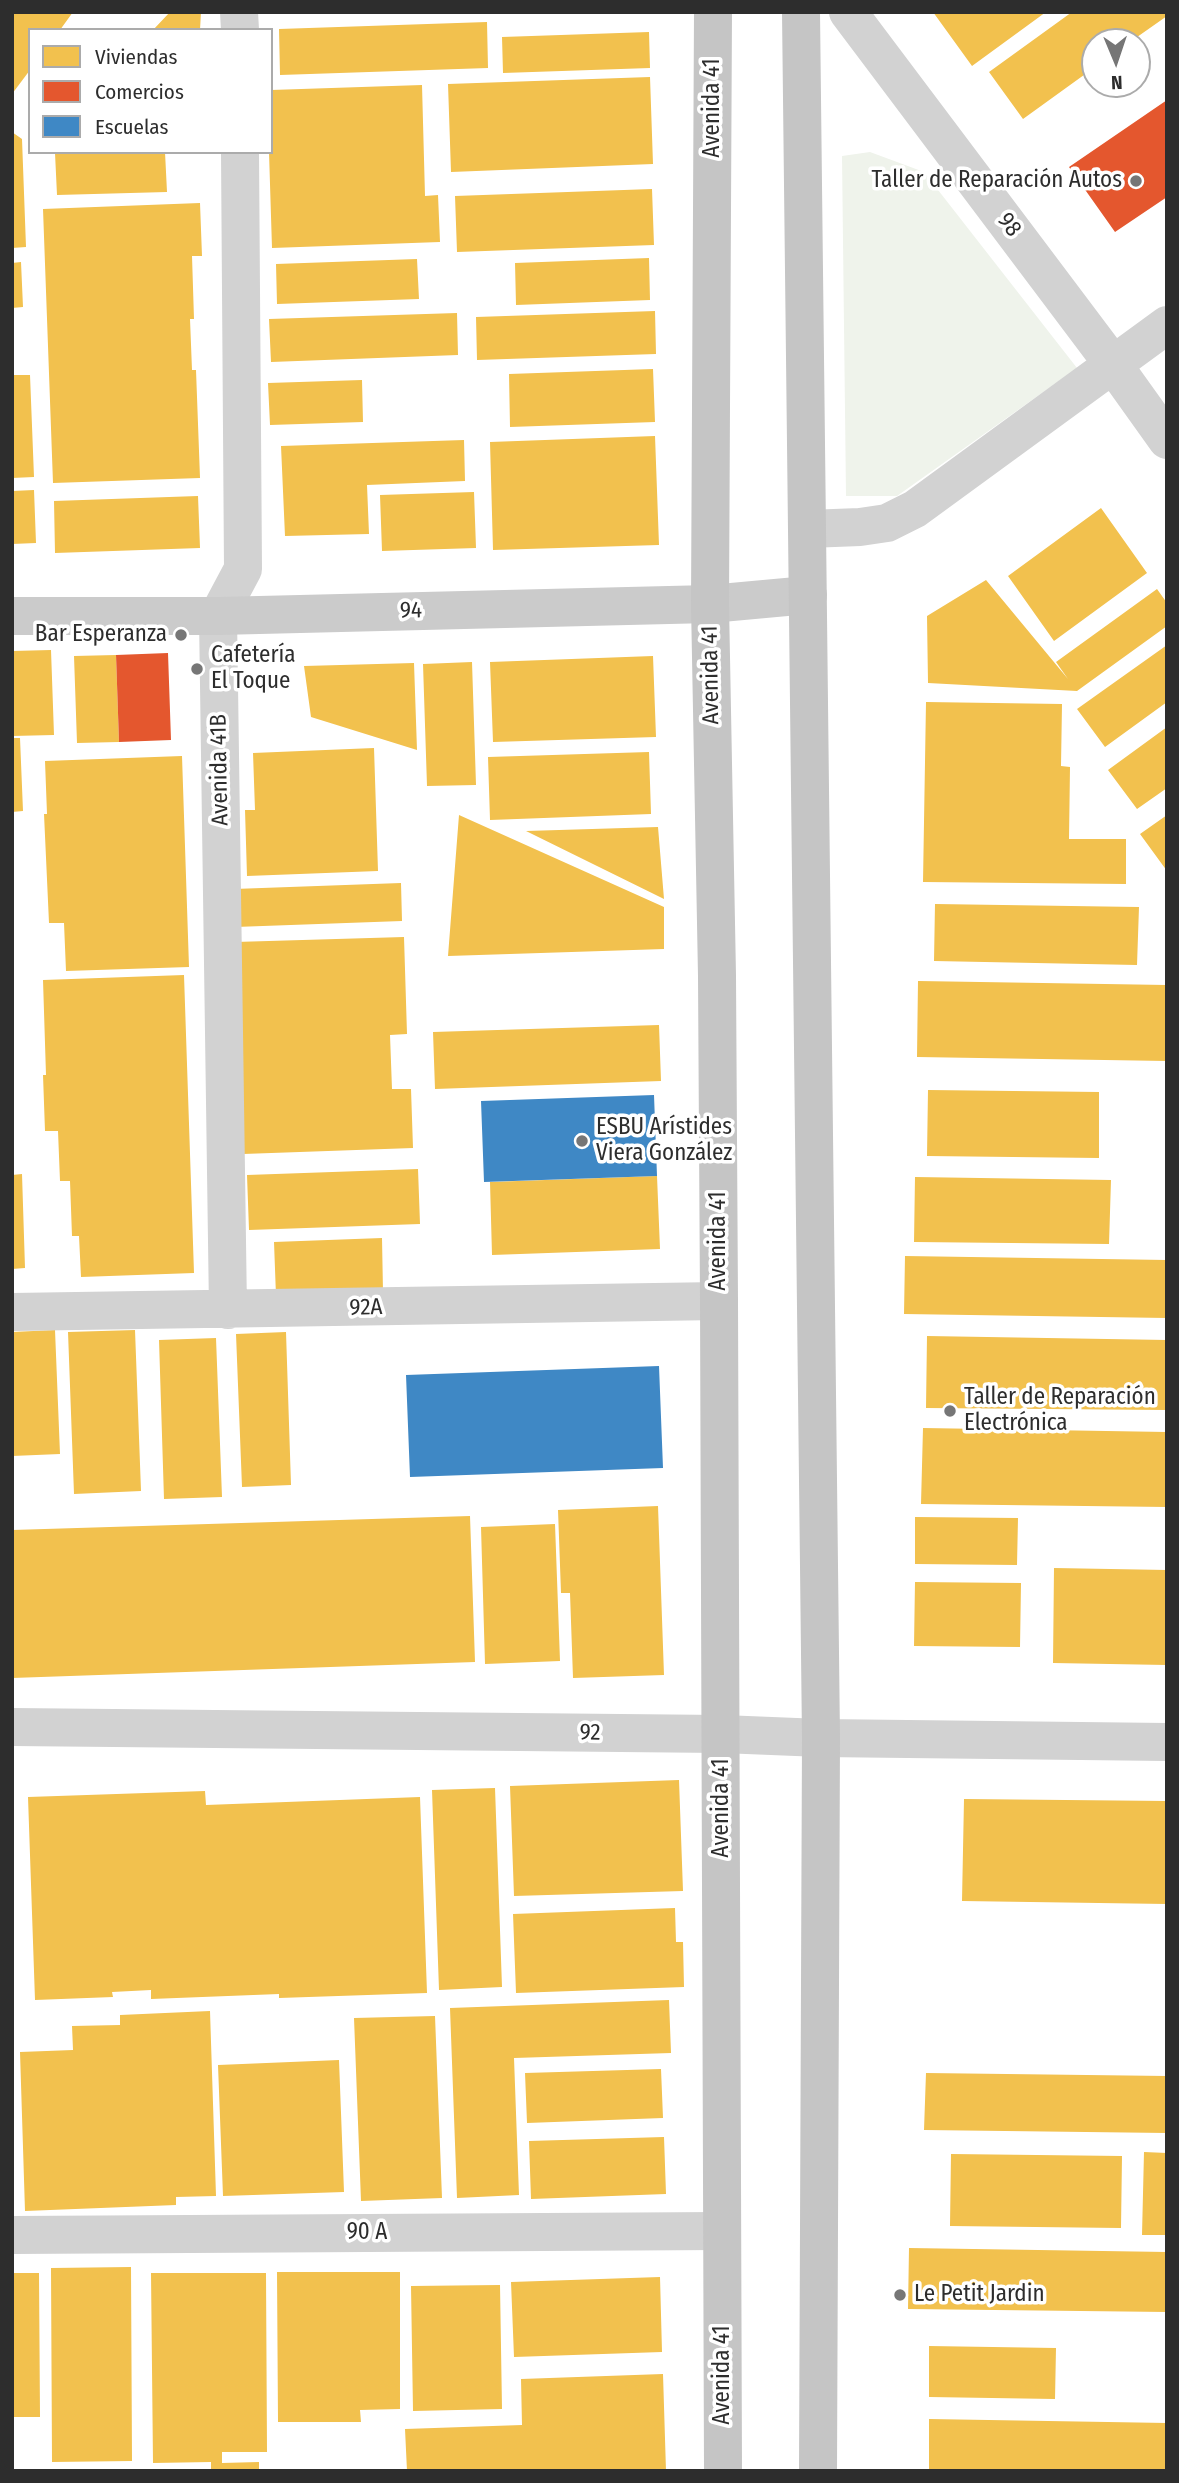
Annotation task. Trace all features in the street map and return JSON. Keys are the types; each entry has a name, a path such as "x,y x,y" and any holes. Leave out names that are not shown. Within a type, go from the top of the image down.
{"main road":[{"name":"Avenida 41","path":"713,12 710,604 717,975 723,2471"},
{"path":"801,12 821,1738 818,2471"}],"street":[{"name":"98","path":"848,12 1167,440"},
{"name":"Avenida 41B","path":"228,1310 218,616 243,569 240,154"},
{"path":"808,529 887,523 915,509 1167,325"},
{"name":"94","path":"12,616 218,616 710,604 808,595"},
{"name":"92A","path":"12,1312 719,1301"},
{"name":"92","path":"12,1727 722,1734 821,1738 1167,1742"},
{"name":"90 A","path":"12,2235 722,2231"}],"shaded area":[{"path":"870,152 924,172 1077,368 897,496 846,496 842,156"}],"building: Viviendas":[{"path":"12,12 73,12 61,28 28,28 28,73 12,94"},
{"path":"170,12 201,12 200,28 155,28"},
{"path":"933,12 1046,12 972,66"},
{"path":"1072,12 1167,12 1167,16 1150,28 1081,28 1081,77 1023,119 989,72"},
{"path":"487,22 488,68 280,75 279,29"},
{"path":"649,32 650,68 503,73 502,37"},
{"path":"650,77 653,164 451,172 448,84"},
{"path":"422,85 425,196 438,195 440,242 272,248 269,154 273,154 273,90"},
{"path":"12,132 22,139 26,247 12,248"},
{"path":"55,154 165,154 167,192 57,195"},
{"path":"652,189 654,245 457,252 455,196"},
{"path":"200,203 202,256 192,256 194,319 190,319 192,370 196,370 200,478 53,483 43,209"},
{"path":"649,258 650,300 516,305 515,263"},
{"path":"417,259 419,299 277,304 276,264"},
{"path":"21,262 23,307 12,308 12,263"},
{"path":"655,311 656,354 477,360 476,317"},
{"path":"457,313 458,355 271,362 269,319"},
{"path":"653,369 655,422 510,427 509,374"},
{"path":"12,375 30,375 34,477 12,478"},
{"path":"362,380 363,422 270,425 268,383"},
{"path":"655,436 659,545 493,550 490,442"},
{"path":"464,440 465,481 367,485 369,534 285,536 281,446"},
{"path":"34,490 36,543 12,544 12,491"},
{"path":"474,492 476,548 382,551 380,495"},
{"path":"198,496 200,548 55,553 54,501"},
{"path":"1101,508 1147,573 1054,641 1008,576"},
{"path":"986,580 1068,679 1056,662 1157,589 1167,603 1167,626 1077,691 928,683 927,616"},
{"path":"1167,645 1167,702 1105,747 1077,709"},
{"path":"51,650 54,735 12,736 12,651"},
{"path":"116,655 119,742 77,743 74,656"},
{"path":"653,656 656,737 493,742 490,662"},
{"path":"472,662 476,785 427,786 423,664"},
{"path":"414,663 417,750 311,717 304,666"},
{"path":"926,702 1062,704 1061,766 1070,767 1069,839 1126,839 1126,884 923,882"},
{"path":"1167,727 1167,788 1137,809 1108,770"},
{"path":"12,738 20,738 23,811 12,812"},
{"path":"374,748 378,871 247,876 245,810 255,810 253,753"},
{"path":"649,752 651,814 490,820 488,757"},
{"path":"182,756 189,967 66,971 64,923 49,923 44,814 47,814 45,761"},
{"path":"459,815 664,907 664,949 448,956"},
{"path":"1167,815 1167,871 1140,834"},
{"path":"658,827 664,899 526,831"},
{"path":"401,883 402,921 235,927 234,889"},
{"path":"935,904 1139,907 1137,965 934,961"},
{"path":"404,937 407,1034 390,1035 392,1089 411,1089 413,1148 243,1154 235,942"},
{"path":"184,975 194,1273 81,1277 79,1236 72,1236 70,1181 60,1181 58,1131 45,1131 43,980"},
{"path":"918,981 1167,985 1167,1061 917,1057"},
{"path":"659,1025 661,1081 435,1089 433,1032"},
{"path":"928,1090 1099,1092 1099,1158 927,1156"},
{"path":"418,1169 420,1224 249,1230 247,1175"},
{"path":"22,1174 25,1268 12,1269 12,1175"},
{"path":"657,1176 660,1249 492,1255 490,1182"},
{"path":"915,1177 1111,1180 1109,1244 914,1242"},
{"path":"382,1238 383,1292 276,1296 274,1242"},
{"path":"905,1256 1167,1260 1167,1318 904,1314"},
{"path":"55,1330 60,1454 12,1456 12,1332"},
{"path":"135,1330 141,1491 74,1494 68,1332"},
{"path":"286,1332 291,1485 242,1487 236,1334"},
{"path":"927,1336 1167,1340 1167,1410 926,1408"},
{"path":"216,1338 222,1497 164,1499 159,1340"},
{"path":"923,1428 1167,1432 1167,1507 921,1504"},
{"path":"658,1506 664,1675 573,1678 570,1593 561,1593 558,1510"},
{"path":"470,1516 475,1662 12,1678 12,1530"},
{"path":"915,1517 1018,1518 1017,1565 915,1564"},
{"path":"555,1524 560,1661 485,1664 481,1527"},
{"path":"1054,1568 1167,1570 1167,1665 1053,1663"},
{"path":"915,1582 1021,1583 1020,1647 914,1646"},
{"path":"679,1780 683,1891 514,1896 510,1786"},
{"path":"495,1788 502,1987 439,1990 432,1790"},
{"path":"205,1791 206,1805 420,1797 427,1993 279,1998 279,1994 151,1999 151,1990 112,1992 113,1997 35,2000 28,1797"},
{"path":"964,1799 1167,1801 1167,1904 962,1901"},
{"path":"675,1908 676,1942 683,1942 684,1987 516,1993 513,1914"},
{"path":"669,2000 671,2053 514,2058 519,2195 457,2198 450,2008"},
{"path":"210,2011 216,2196 176,2197 176,2205 25,2211 20,2052 73,2050 72,2026 120,2025 120,2015"},
{"path":"435,2016 442,2198 361,2201 354,2018"},
{"path":"339,2060 344,2192 223,2196 218,2065"},
{"path":"661,2069 663,2118 527,2123 525,2073"},
{"path":"926,2073 1167,2076 1167,2133 924,2130"},
{"path":"664,2137 666,2194 531,2199 529,2141"},
{"path":"1144,2152 1167,2153 1167,2235 1142,2235"},
{"path":"951,2154 1122,2156 1121,2228 950,2226"},
{"path":"909,2248 1167,2252 1167,2312 908,2309"},
{"path":"131,2267 132,2461 52,2462 51,2268"},
{"path":"277,2272 400,2272 400,2409 360,2410 361,2422 278,2422"},
{"path":"12,2273 39,2273 40,2417 12,2417"},
{"path":"151,2273 266,2273 267,2452 222,2452 222,2463 259,2462 259,2471 211,2471 211,2462 153,2463"},
{"path":"660,2277 662,2352 514,2357 511,2282"},
{"path":"500,2285 502,2409 413,2411 411,2286"},
{"path":"929,2346 1056,2348 1055,2399 929,2397"},
{"path":"663,2374 666,2471 407,2471 405,2429 522,2425 521,2379"},
{"path":"929,2419 1167,2423 1167,2471 929,2471"}],"building: Comercios":[{"path":"1167,100 1167,197 1115,232 1069,167"},
{"path":"168,653 171,740 119,742 116,655"}],"building: Escuelas":[{"path":"654,1095 657,1176 484,1182 481,1101"},
{"path":"659,1366 663,1468 410,1477 406,1375"}],"place":[{"name":"Taller de Reparación Autos","path":"1136,181"},
{"name":"Bar Esperanza","path":"181,635"},
{"name":"Cafetería El Toque","path":"197,669"},
{"name":"ESBU Arístides Viera González","path":"582,1141"},
{"name":"Taller de Reparación Electrónica","path":"950,1411"},
{"name":"Le Petit Jardin","path":"900,2295"}]}
